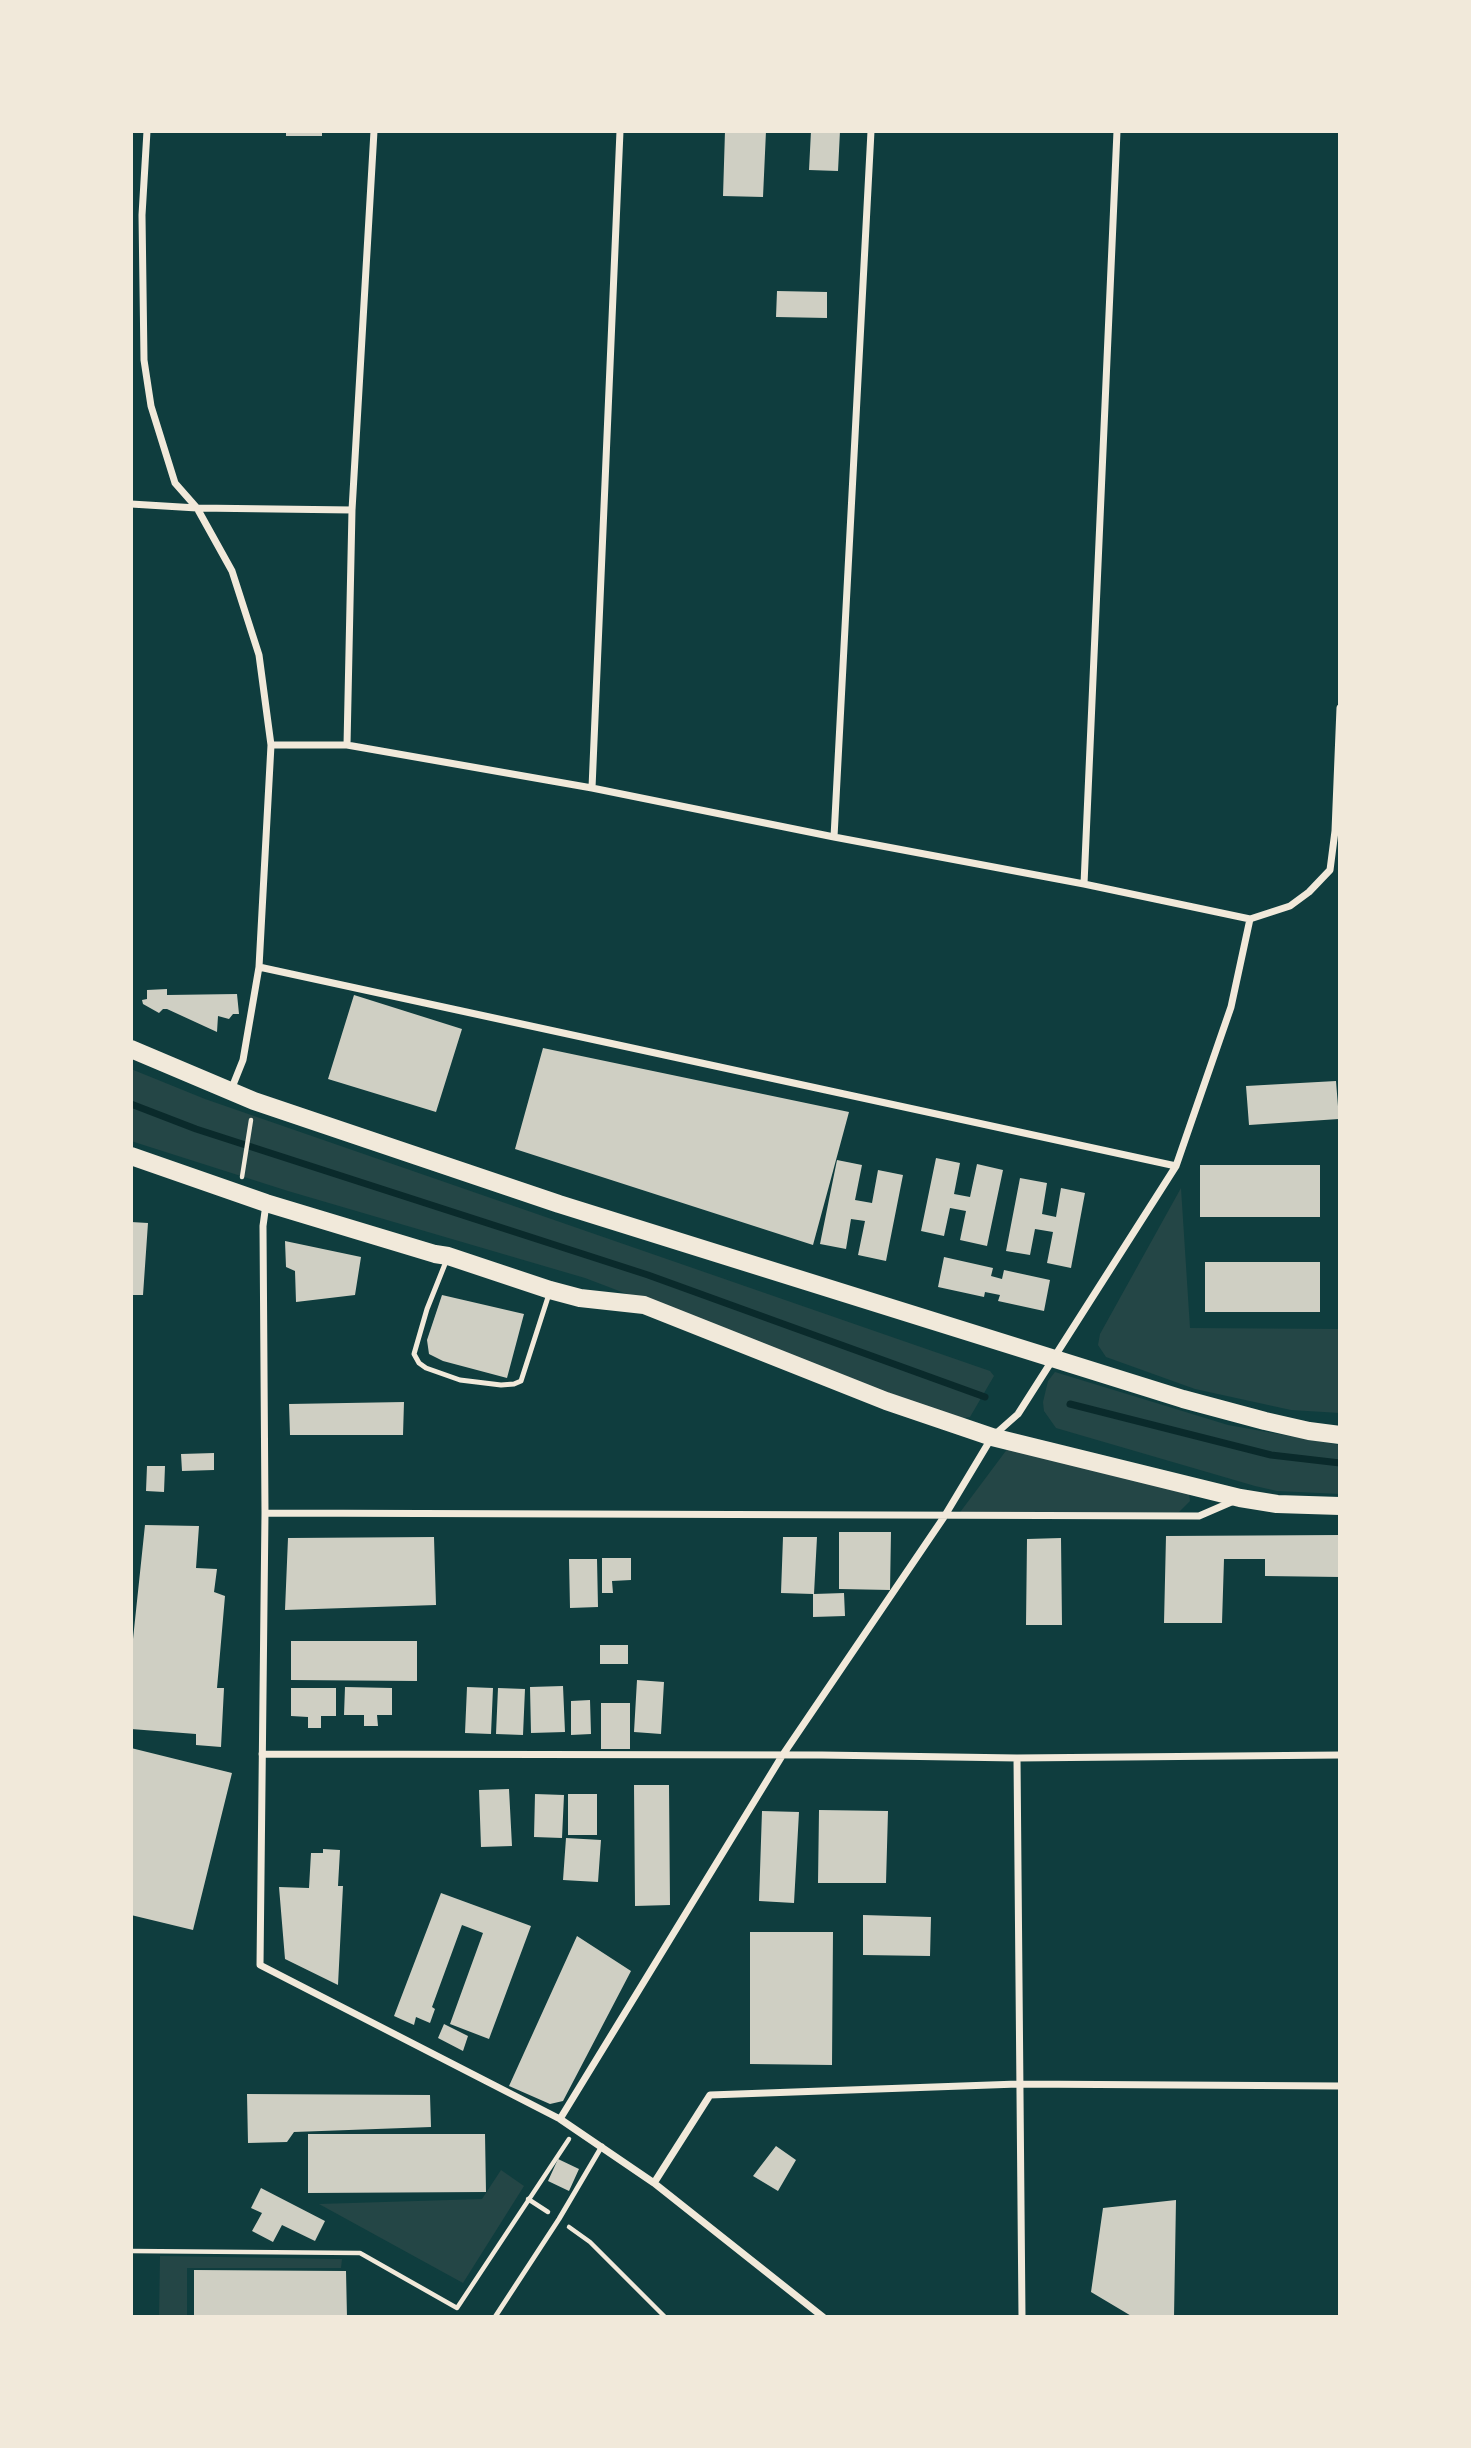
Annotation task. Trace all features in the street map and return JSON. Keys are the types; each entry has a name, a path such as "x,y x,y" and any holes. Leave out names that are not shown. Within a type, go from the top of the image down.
{"main road":[{"path":"131,1049 254,1101 572,1208 1052,1359 1254,1418 1340,1435"},
{"path":"131,1156 266,1203 448,1256 551,1290 580,1298 644,1305 886,1401 992,1437 1240,1498 1277,1504 1340,1506"}],"street":[{"path":"147,131 142,215 144,359 151,406 174,483 197,508 232,571 259,655 271,745 259,968 243,1060 231,1090"},
{"path":"347,745 352,510 374,131"},
{"path":"592,788 620,131"},
{"path":"835,838 871,131"},
{"path":"1084,884 1117,131"},
{"path":"131,504 197,508 352,510"},
{"path":"271,745 347,745 592,788 1250,919 1290,906 1309,892 1329,870 1335,831 1340,708"},
{"path":"560,2119 782,1756 944,1517 992,1437 1018,1414 1176,1166 1231,1007 1250,919"},
{"path":"259,968 1176,1166"},
{"path":"266,1203 263,1226 265,1513 260,1965 576,2129 654,2183 823,2317"},
{"path":"265,1513 1199,1516 1240,1498"},
{"path":"262,1754 1017,1758 1340,1755"},
{"path":"1017,1758 1022,2317"},
{"path":"654,2183 710,2095 1018,2084 1340,2086"}],"lane":[{"path":"448,1256 426,1309 414,1354 426,1368 448,1376 501,1385 521,1381 551,1290"},
{"path":"495,2317 559,2219 602,2146"}],"path":[{"path":"240,1193 254,1101"},
{"path":"131,2251 360,2253 457,2308 576,2129"},
{"path":"528,2199 590,2242 665,2317"}],"shaded area":[{"path":"131,1069 205,1099 990,1371 994,1376 970,1417 956,1419 585,1278 288,1191 131,1141"},
{"path":"1181,1188 1190,1328 1340,1329 1340,1413 1291,1410 1195,1389 1106,1357 1098,1345 1100,1334"},
{"path":"1055,1372 1228,1425 1340,1445 1340,1494 1277,1491 1255,1486 1056,1428 1044,1411 1043,1402 1048,1381"},
{"path":"1008,1448 1189,1493 1190,1501 1179,1512 958,1515"},
{"path":"501,2170 524,2186 463,2283 319,2204 482,2199"},
{"path":"160,2256 342,2259 341,2268 187,2268 187,2317 159,2317"}],"building":[{"path":"286,131 322,131 322,136 286,136"},
{"path":"725,131 766,131 763,197 723,196"},
{"path":"811,131 840,131 838,171 809,170"},
{"path":"777,291 827,292 827,318 776,317"},
{"path":"167,989 167,995 237,994 239,1014 233,1014 229,1019 218,1016 217,1032 167,1009 159,1013 143,1004 142,1000 147,999 147,990"},
{"path":"354,995 462,1029 436,1112 328,1079"},
{"path":"543,1048 849,1112 813,1245 515,1149"},
{"path":"1336,1081 1339,1119 1249,1125 1246,1086"},
{"path":"936,1158 960,1163 954,1194 970,1197 977,1164 1003,1170 987,1246 960,1240 966,1211 950,1208 944,1236 921,1231"},
{"path":"837,1160 862,1165 855,1200 872,1203 878,1170 903,1175 886,1261 858,1255 865,1221 851,1219 846,1249 820,1244"},
{"path":"1200,1165 1320,1165 1320,1217 1200,1217"},
{"path":"1020,1178 1047,1183 1042,1214 1056,1217 1061,1188 1085,1193 1071,1268 1047,1263 1053,1232 1035,1229 1030,1255 1006,1251"},
{"path":"131,1222 148,1223 143,1295 131,1295"},
{"path":"285,1241 361,1257 355,1295 296,1302 295,1271 286,1267"},
{"path":"944,1257 993,1268 991,1276 1002,1279 1004,1270 1050,1280 1044,1311 998,1301 1000,1295 985,1292 984,1297 938,1287"},
{"path":"1205,1262 1320,1262 1320,1312 1205,1312"},
{"path":"442,1295 524,1314 507,1378 443,1361 429,1354 427,1340"},
{"path":"404,1402 403,1435 290,1435 289,1404"},
{"path":"214,1453 214,1470 182,1471 181,1454"},
{"path":"147,1466 165,1466 164,1492 146,1491"},
{"path":"145,1525 199,1526 196,1568 217,1569 214,1592 225,1596 217,1688 224,1688 221,1747 196,1745 196,1734 131,1729 131,1658"},
{"path":"839,1532 891,1532 890,1590 839,1589"},
{"path":"1340,1535 1340,1577 1265,1576 1265,1559 1224,1559 1222,1623 1164,1623 1166,1536"},
{"path":"434,1537 436,1605 285,1610 288,1538"},
{"path":"783,1537 817,1537 814,1594 844,1593 845,1616 813,1617 813,1594 781,1593"},
{"path":"1061,1538 1062,1625 1026,1625 1027,1539"},
{"path":"602,1558 631,1558 631,1580 612,1581 613,1593 602,1593"},
{"path":"569,1559 597,1559 598,1607 570,1608"},
{"path":"291,1641 417,1641 417,1681 291,1680"},
{"path":"600,1645 628,1645 628,1664 600,1664"},
{"path":"637,1680 664,1682 661,1734 634,1732"},
{"path":"563,1686 565,1732 531,1733 530,1687"},
{"path":"345,1687 392,1688 392,1715 377,1715 378,1726 364,1726 364,1715 344,1715"},
{"path":"467,1687 493,1688 491,1734 465,1733"},
{"path":"291,1688 336,1688 336,1716 321,1716 321,1728 308,1728 308,1717 291,1716"},
{"path":"498,1688 525,1689 523,1735 496,1734"},
{"path":"590,1700 591,1734 571,1735 571,1701"},
{"path":"601,1703 630,1703 630,1749 601,1749"},
{"path":"131,1748 232,1773 193,1930 131,1915"},
{"path":"634,1785 669,1785 670,1905 635,1906"},
{"path":"509,1789 512,1846 481,1847 479,1790"},
{"path":"535,1794 564,1795 562,1838 534,1837"},
{"path":"568,1794 597,1794 597,1835 568,1835"},
{"path":"819,1810 888,1811 886,1883 818,1883"},
{"path":"762,1811 799,1812 794,1903 759,1901"},
{"path":"566,1838 601,1840 598,1882 563,1880"},
{"path":"323,1849 340,1850 338,1886 343,1886 338,1985 285,1959 279,1887 309,1888 311,1853 323,1853"},
{"path":"441,1893 531,1926 489,2039 450,2024 483,1933 462,1925 432,2007 435,2009 430,2023 416,2017 414,2025 394,2016"},
{"path":"863,1915 931,1917 930,1956 863,1955"},
{"path":"750,1932 833,1932 832,2065 750,2064"},
{"path":"577,1936 631,1971 563,2101 550,2104 509,2086"},
{"path":"444,2024 468,2036 463,2051 438,2038"},
{"path":"247,2094 430,2095 431,2127 294,2132 287,2142 248,2143"},
{"path":"308,2134 485,2134 486,2192 308,2193"},
{"path":"776,2146 796,2160 778,2191 753,2176"},
{"path":"558,2159 579,2169 569,2191 548,2181"},
{"path":"261,2188 325,2221 315,2241 282,2225 273,2242 252,2231 262,2213 251,2208"},
{"path":"1176,2200 1174,2317 1133,2317 1091,2292 1103,2208"},
{"path":"194,2270 346,2271 347,2317 194,2317"}],"waterway":[{"path":"131,1104 196,1129 648,1275 985,1397"},
{"path":"1070,1404 1271,1455 1340,1463"}]}
